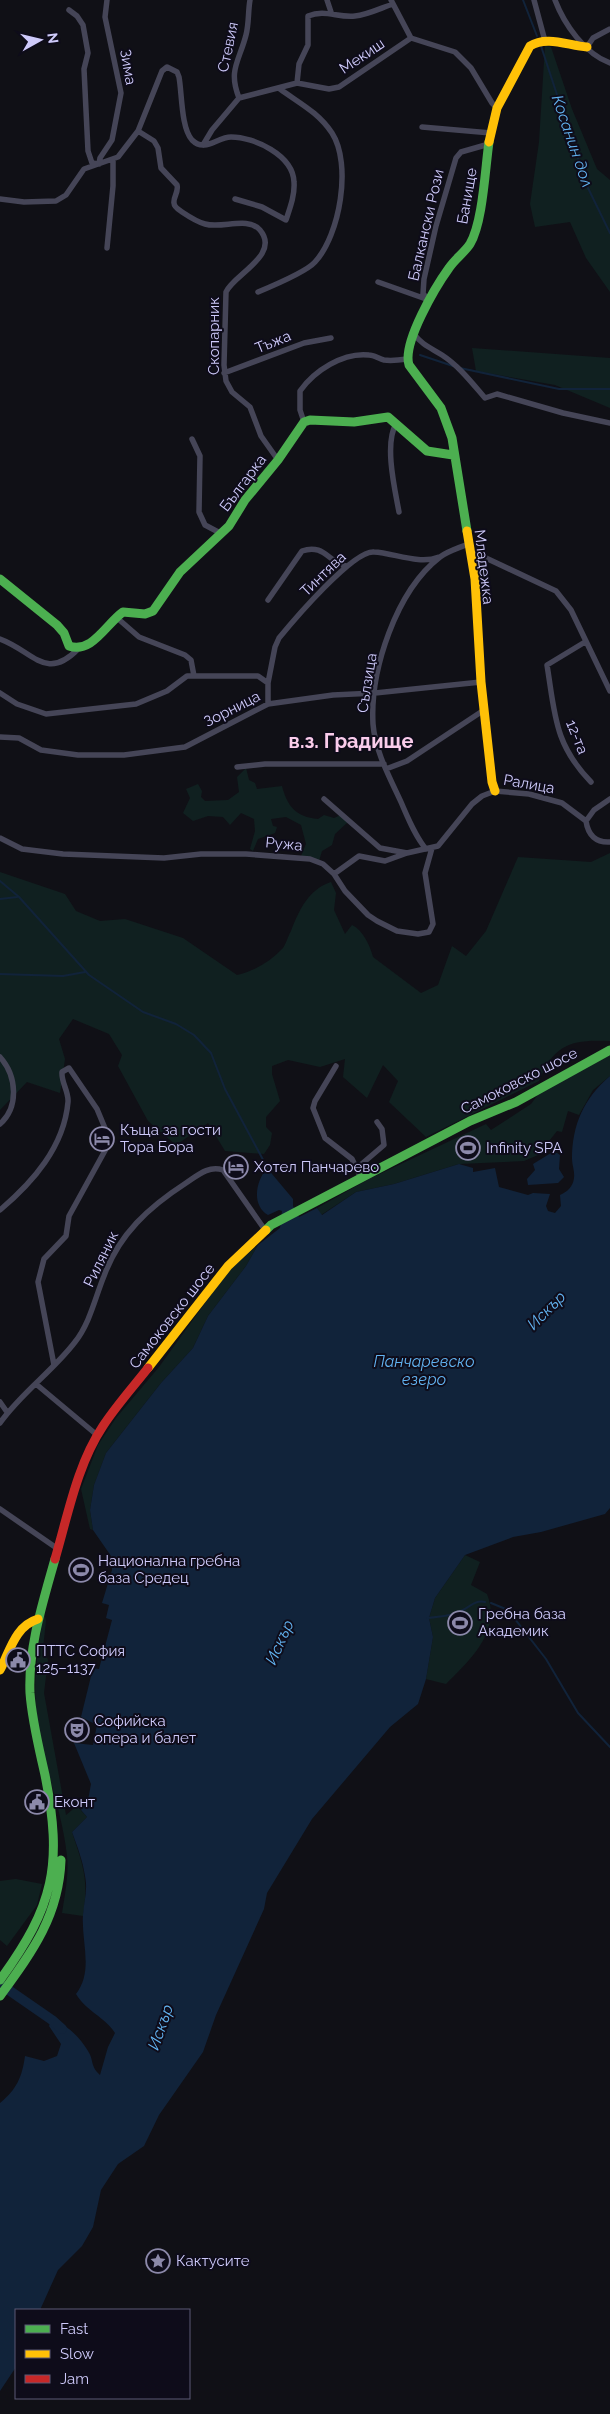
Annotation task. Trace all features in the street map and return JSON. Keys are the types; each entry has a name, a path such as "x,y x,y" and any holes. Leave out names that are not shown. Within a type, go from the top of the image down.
{"street":[{"name":"Зима","path":"99,164 100,158 112,140 121,93 105,17 107,0"},
{"name":"Стевия","path":"240,98 234,84 233,75 246,34 250,0"},
{"path":"327,0 331,12"},
{"path":"534,0 545,40 574,47 587,47"},
{"path":"554,0 560,15 587,47 610,63"},
{"path":"297,84 299,64 308,45 308,16 316,12 356,16 392,2 411,38 455,52 471,68 492,103 498,108"},
{"path":"69,10 77,16 83,25 88,53 84,70 88,151 89,159 92,163 99,164"},
{"path":"587,47 593,38 610,29"},
{"name":"Мекиш","path":"240,98 297,84 329,89 339,87 411,38"},
{"name":"Банище","path":"407,359 414,334 430,300 449,268 472,239 480,207 491,133 498,108 530,46 545,40"},
{"path":"0,199 24,202 56,201 66,195 84,169 118,157 138,131 162,70 167,67 177,72 188,134 194,142 210,145 225,138 239,138 260,144 276,152 288,166 294,180 286,220 262,207 235,199"},
{"path":"258,292 316,261 334,228 340,209 339,153 332,134 309,108 280,89"},
{"path":"203,145 212,130 240,98"},
{"path":"422,127 491,133"},
{"name":"Скопарник","path":"138,131 154,141 158,148 161,168 177,185 174,204 176,208 204,224 222,226 246,223 258,228 263,234 263,248 260,257 230,285 226,292 224,374 232,392 250,407 261,436 278,460"},
{"name":"Балкански Рози","path":"430,300 424,294 424,279 436,226 454,164 461,152 489,144"},
{"path":"107,248 113,186 113,160"},
{"path":"378,282 430,300"},
{"path":"414,334 427,348 442,354 485,398 497,394 563,413 610,423"},
{"name":"Тъжа","path":"224,374 304,342 331,338"},
{"path":"407,359 384,360 369,355 347,357 330,365 314,375 300,391 300,410 304,422 310,420 354,422 383,416 396,424 427,452 453,455"},
{"name":"Младежка","path":"407,359 409,365 446,416 469,548 481,682 494,791"},
{"name":"Българка","path":"116,617 129,611 145,614 154,611 180,572 222,534 245,500 278,460 304,422"},
{"path":"396,424 392,431 392,457 393,478 399,512"},
{"path":"192,439 200,456 199,512 205,525 222,534"},
{"path":"469,548 556,591 571,610 610,692"},
{"name":"Сълзица","path":"429,849 411,823 385,767 373,725 375,693 380,661 395,618 406,595 441,556 469,548"},
{"path":"268,600 302,551 311,549 325,552 338,563 346,566"},
{"name":"Тинтява","path":"268,704 268,683 274,647 278,638 346,566 371,551 420,559 441,556"},
{"path":"0,579 57,625 64,633 69,646 78,649"},
{"path":"0,639 50,665 62,663 78,649 92,643 116,617 139,637 185,655 191,660 194,676"},
{"name":"12-та","path":"586,642 547,665 558,733 575,765 591,782"},
{"path":"0,693 36,711 54,713 136,704 167,691 181,678 194,676 258,676 268,683"},
{"name":"Зорница","path":"0,737 19,738 41,750 78,755 124,755 167,750 194,743 268,704 333,695 375,693 481,682"},
{"path":"237,767 265,764 385,767 407,761 484,710"},
{"name":"Ралица","path":"429,849 441,844 477,800 494,791 529,794 562,803 586,821"},
{"path":"324,799 380,848 407,853"},
{"path":"610,799 594,810 586,821 591,835 596,840 602,843 610,842"},
{"name":"Ружа","path":"0,838 22,849 63,854 164,858 201,854 297,857 318,862 334,874 345,892 368,915 377,921 404,933 418,934 429,932 433,924 425,872 429,849"},
{"path":"334,874 359,856 385,862 407,853 429,849"},
{"name":"Самоковско шосе","path":"0,1996 12,1972 43,1934 57,1896 61,1865 60,1840 35,1735 30,1692 30,1672 38,1619 81,1471 97,1435 228,1266 265,1230 279,1220 470,1121 516,1102 610,1050"},
{"path":"0,1057 12,1082 10,1113 0,1124"},
{"path":"336,1066 315,1100 313,1108 325,1138 332,1145 347,1154 357,1168 361,1178"},
{"path":"0,1210 48,1161 63,1128 68,1100 62,1072 69,1068 96,1109 108,1140 104,1155 70,1216 66,1236 44,1259 39,1274 38,1282 54,1365"},
{"path":"357,1168 384,1145 382,1130 377,1122"},
{"name":"Риляник","path":"0,1423 7,1412 75,1342 86,1325 104,1273 130,1228 149,1211 205,1170 216,1168 223,1170 265,1230"},
{"path":"36,1384 97,1435"},
{"path":"0,1402 7,1412"},
{"path":"0,1509 58,1549"},
{"path":"0,1670 23,1626 31,1620 38,1619"},
{"name":"Самоковско шосе","path":"0,1980 12,1972"}],"shaded area":[{"path":"545,46 551,47 572,109 597,169 610,180 610,292 586,258 570,222 535,227 530,204 539,142"},
{"path":"472,348 610,358 610,408 555,385 476,371"},
{"path":"246,768 249,780 255,783 257,789 282,786 290,805 298,813 318,819 324,815 334,818 341,815 348,822 335,834 332,845 322,851 319,861 301,856 306,844 301,825 286,817 271,819 273,826 277,827 275,833 258,839 253,851 250,849 255,831 254,819 241,813 230,825 223,817 208,816 193,821 183,813 190,798 186,789 198,784 202,791 201,797 205,801 228,800 239,792 237,777"},
{"path":"610,853 610,1041 585,1041 566,1046 551,1059 539,1081 426,1137 389,1102 398,1081 383,1065 367,1098 343,1077 345,1059 320,1067 288,1060 272,1066 272,1074 280,1101 266,1117 266,1127 272,1133 270,1145 264,1154 225,1151 208,1123 176,1145 148,1121 118,1066 122,1055 109,1034 73,1019 59,1039 65,1059 60,1093 27,1082 0,1110 0,872 65,894 76,911 100,921 125,919 183,938 237,975 250,971 273,958 284,946 306,901 323,885 331,882 336,893 334,910 345,934 352,925 356,927 366,939 373,957 421,993 438,985 452,946 466,956 486,931 518,857 591,862"},
{"path":"610,1055 610,1076 593,1090 579,1115 568,1111 562,1132 557,1131 538,1155 524,1161 459,1164 394,1184 356,1192 321,1215 317,1208 369,1179 486,1124 491,1130 531,1104 539,1093"},
{"path":"258,1245 246,1266 208,1316 193,1348 161,1383 106,1453 94,1485 90,1510 93,1530 90,1529 81,1489 98,1445 116,1418 159,1367 228,1271"},
{"name":"Гребна база Академик","path":"465,1555 480,1562 471,1585 487,1594 491,1608 490,1620 481,1644 465,1665 446,1684 426,1679 433,1637 429,1618 435,1598"},
{"path":"44,1612 46,1621 43,1648 48,1660 44,1693 66,1815 77,1806 87,1817 72,1832 84,1873 85,1903 83,1916 62,1913 67,1877 65,1839 40,1735 35,1691 36,1665"},
{"path":"16,1879 42,1884 37,1905 7,1946 0,1940 0,1881"}],"water":[{"name":"Панчаревско езеро","path":"610,1076 610,1508 605,1514 541,1532 513,1537 465,1555 435,1598 429,1618 433,1637 426,1679 418,1704 390,1727 312,1819 267,1893 264,1909 216,2015 203,2052 159,2115 144,2146 118,2164 101,2190 93,2227 82,2246 58,2270 40,2309 15,2309 15,2368 0,2391 0,2103 15,2088 25,2056 44,2061 57,2056 61,2044 49,2026 52,2020 67,2028 81,2041 90,2054 95,2069 100,2075 108,2047 115,2033 76,1994 81,1985 86,1966 83,1915 86,1881 80,1854 72,1832 87,1817 81,1810 88,1800 91,1784 74,1743 93,1745 97,1725 81,1717 93,1668 99,1669 112,1620 106,1618 109,1605 102,1603 112,1570 111,1556 93,1530 90,1510 94,1485 106,1453 161,1383 193,1348 208,1316 246,1266 258,1245 280,1228 282,1211 279,1210 268,1215 263,1211 257,1199 260,1179 267,1168 293,1199 293,1206 299,1217 317,1208 322,1215 356,1192 394,1184 459,1164 473,1168 473,1172 495,1168 499,1187 528,1195 533,1193 550,1194 546,1206 548,1211 555,1213 561,1206 560,1195 569,1189 573,1181 572,1161 577,1124 593,1093"},
{"path":"551,1153 560,1155 559,1169 564,1177 558,1183 528,1185 527,1179 535,1170 533,1164"}],"waterway":[{"name":"Косанин дол","path":"523,0 537,36"},
{"name":"Косанин дол","path":"541,46 587,186 610,233"},
{"path":"420,355 453,366"},
{"path":"460,368 559,389 610,389"},
{"path":"0,881 19,897 89,975 143,1012 176,1024 194,1035 211,1053 225,1089 268,1169"},
{"path":"0,899 17,897"},
{"path":"0,974 63,976 85,972"},
{"path":"427,1618 450,1615 476,1603 485,1602"},
{"path":"491,1603 508,1610 546,1659 578,1713 610,1747"},
{"path":"0,1984 62,2029"}],"traffic: fast":[{"path":"467,531 452,438 441,408 409,365 408,355 415,329 436,288 449,268 468,247 474,234 481,209 489,142"},
{"path":"0,579 57,625 64,633 69,646 85,646 92,642 123,612 145,614 153,611 180,572 229,526 245,500 278,460 304,422 310,420 354,422 388,417 427,451 453,455"},
{"path":"266,1230 271,1225 470,1121 516,1102 610,1050"},
{"path":"0,1980 32,1929 43,1906 50,1884 53,1860 53,1835 45,1775 32,1714 30,1676 37,1625 55,1559"},
{"path":"0,1996 23,1964 42,1932 55,1899 61,1860"}],"traffic: slow":[{"path":"489,142 497,108 530,46 544,41 551,41 587,47"},
{"path":"467,531 475,579 481,682 492,782 495,791"},
{"path":"148,1368 228,1266 266,1230"},
{"path":"0,1670 10,1647 19,1633 30,1622 38,1619"}],"traffic: jam":[{"path":"55,1559 74,1491 86,1457 113,1411 148,1368"}],"place":[{"name":"Къща за гости Тора Бора","path":"102,1139"},
{"name":"Infinity SPA","path":"468,1148"},
{"name":"Хотел Панчарево","path":"236,1167"},
{"name":"Национална гребна база Средец","path":"81,1570"},
{"name":"Гребна база Академик","path":"460,1623"},
{"name":"ПТТС София 125–1137","path":"18,1660"},
{"name":"Софийска опера и балет","path":"77,1730"},
{"name":"Еконт","path":"37,1802"},
{"name":"Кактусите","path":"158,2261"}],"district":[{"name":"в.з. Градище","path":"351,741"}],"water label":[{"name":"Искър","path":"546,1310"},
{"name":"Искър","path":"279,1642"},
{"name":"Искър","path":"160,2027"}]}
